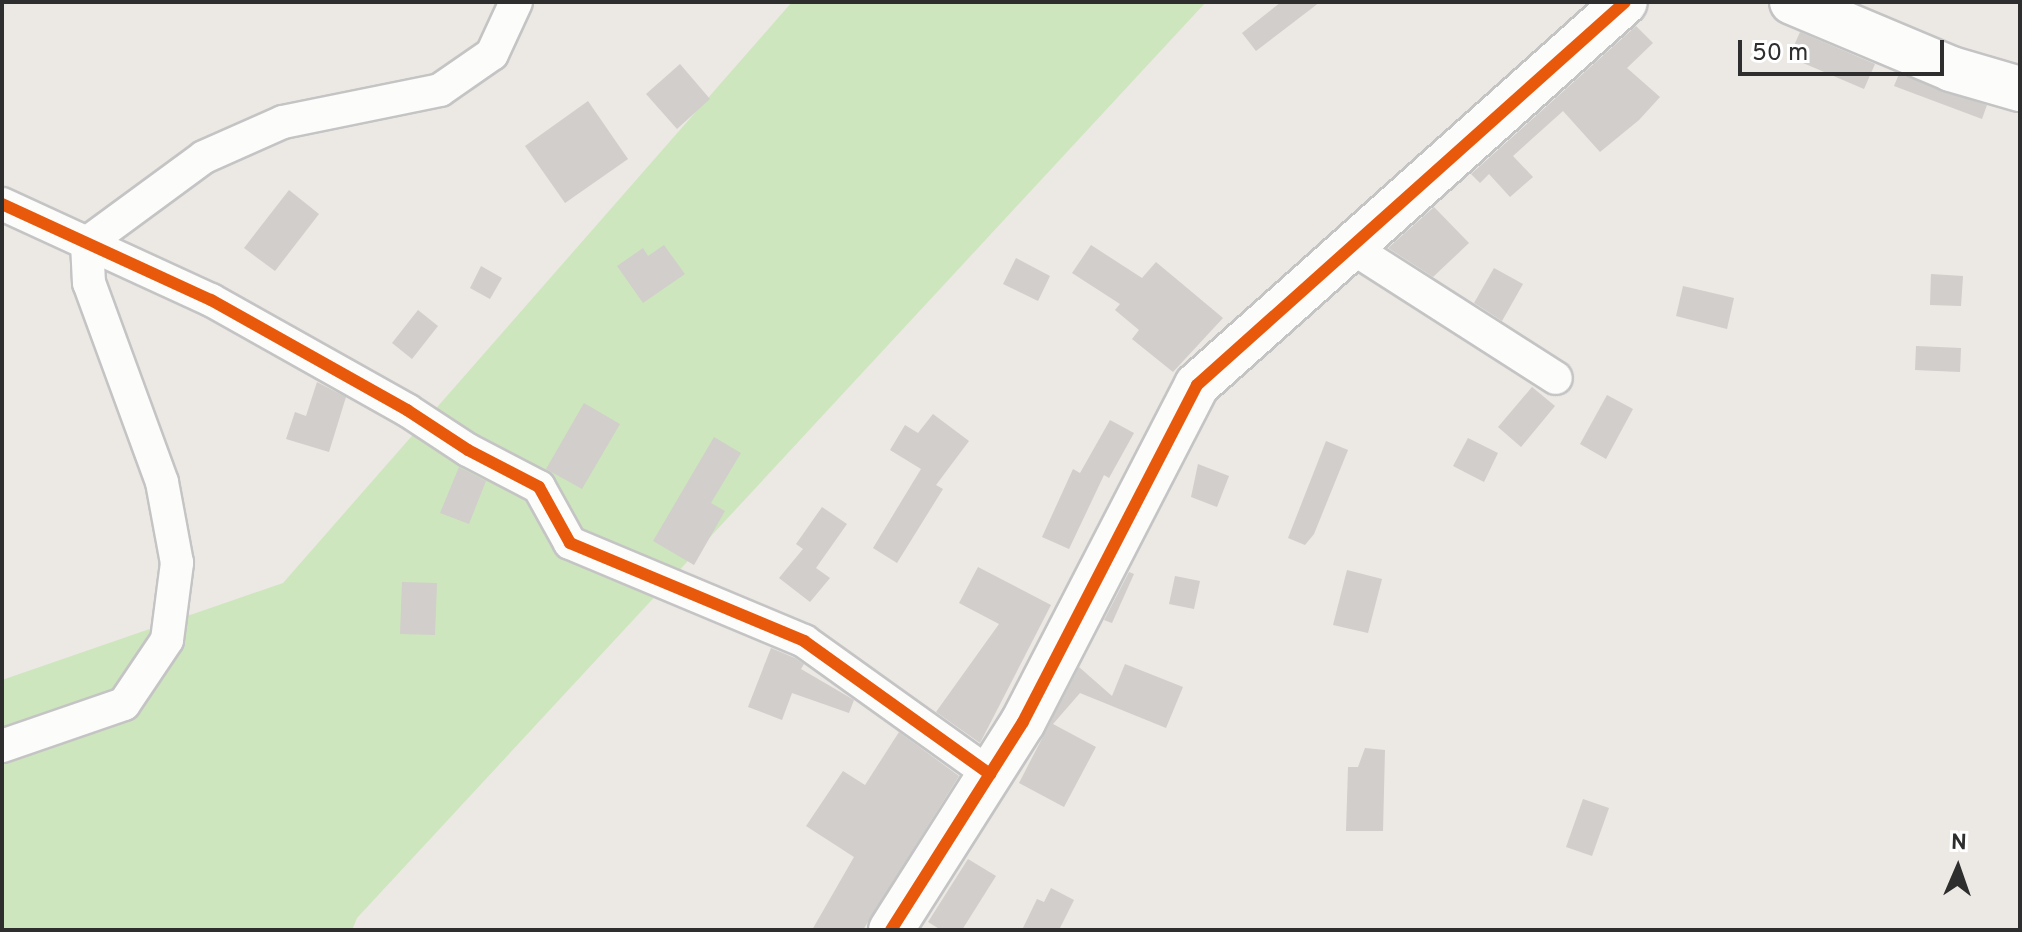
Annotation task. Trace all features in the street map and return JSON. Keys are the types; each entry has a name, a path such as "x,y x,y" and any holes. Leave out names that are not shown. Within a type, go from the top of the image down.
{"street":[{"path":"87,243 204,157 283,122 440,90 492,54 516,2"},
{"path":"891,930 1023,722 1197,385 1625,2"},
{"path":"1792,2 1951,69 2020,89"},
{"path":"2,204 211,300 539,487 570,543 804,641 990,774"},
{"path":"2,746 124,704 167,640 177,563 162,482 89,283 87,243"},
{"path":"1351,247 1556,378"}],"green space":[{"path":"792,2 1206,2 357,918 352,930 2,930 2,680 283,583"}],"building":[{"path":"1281,2 1320,2 1256,51 1242,33"},
{"path":"1636,26 1653,43 1627,68 1660,97 1639,120 1600,152 1563,111 1513,156 1533,177 1510,197 1489,174 1480,183 1471,174"},
{"path":"1800,32 1875,64 1864,89 1789,57"},
{"path":"680,64 710,99 677,129 646,94"},
{"path":"1899,74 1987,105 1982,119 1894,86"},
{"path":"588,101 628,159 565,203 525,146"},
{"path":"289,190 319,214 275,271 244,248"},
{"path":"1434,207 1469,243 1433,277 1388,248"},
{"path":"664,245 685,274 643,303 617,266 643,248 648,256"},
{"path":"1091,245 1142,278 1156,262 1223,318 1173,372 1132,339 1139,330 1115,310 1120,304 1072,273"},
{"path":"1016,258 1050,276 1038,301 1003,284"},
{"path":"481,266 502,278 490,299 470,288"},
{"path":"1494,268 1523,284 1502,321 1474,303"},
{"path":"1931,274 1963,276 1961,306 1930,305"},
{"path":"1683,286 1734,298 1727,329 1676,316"},
{"path":"418,310 438,326 412,359 392,343"},
{"path":"1916,346 1961,348 1960,372 1915,370"},
{"path":"317,382 346,397 329,452 286,439 295,412 306,416"},
{"path":"1532,387 1555,406 1521,447 1498,427"},
{"path":"1607,395 1633,409 1606,459 1580,444"},
{"path":"584,403 620,424 582,489 546,469"},
{"path":"933,414 969,441 936,485 943,489 897,563 873,548 921,469 890,450 905,425 918,433"},
{"path":"1110,420 1134,433 1109,478 1104,475 1069,549 1042,537 1073,469 1080,473"},
{"path":"714,437 741,453 711,503 725,511 694,565 653,541"},
{"path":"1468,438 1498,453 1484,482 1453,466"},
{"path":"1326,441 1348,450 1314,534 1305,545 1288,538"},
{"path":"1198,464 1229,476 1217,507 1191,497"},
{"path":"459,467 486,481 469,524 440,513"},
{"path":"822,507 847,524 816,568 830,578 810,602 779,578 803,549 796,544"},
{"path":"978,567 1051,605 980,743 936,712 999,624 959,603"},
{"path":"1347,570 1382,579 1368,633 1333,625"},
{"path":"1129,572 1134,574 1112,623 1104,620"},
{"path":"1175,576 1200,581 1194,609 1169,604"},
{"path":"402,582 437,583 435,635 400,634"},
{"path":"771,648 795,658 804,664 801,669 854,700 849,713 792,693 782,720 748,707"},
{"path":"1125,664 1183,687 1166,728 1080,693 1053,724 1096,747 1064,807 1019,783 1079,667 1112,696"},
{"path":"899,732 959,776 863,930 812,930 854,857 806,826 843,771 865,785"},
{"path":"1365,748 1385,750 1383,831 1346,831 1348,767 1358,767"},
{"path":"1583,799 1609,808 1592,856 1566,847"},
{"path":"968,859 996,876 962,930 941,930 928,922"},
{"path":"1051,888 1074,900 1059,930 1022,930 1037,899 1044,902"}],"cycle path":[{"path":"891,930 1023,722 1197,385 1625,2"},
{"path":"2,204 211,300 407,410 468,450 539,487 570,543 804,641 990,774"}]}
